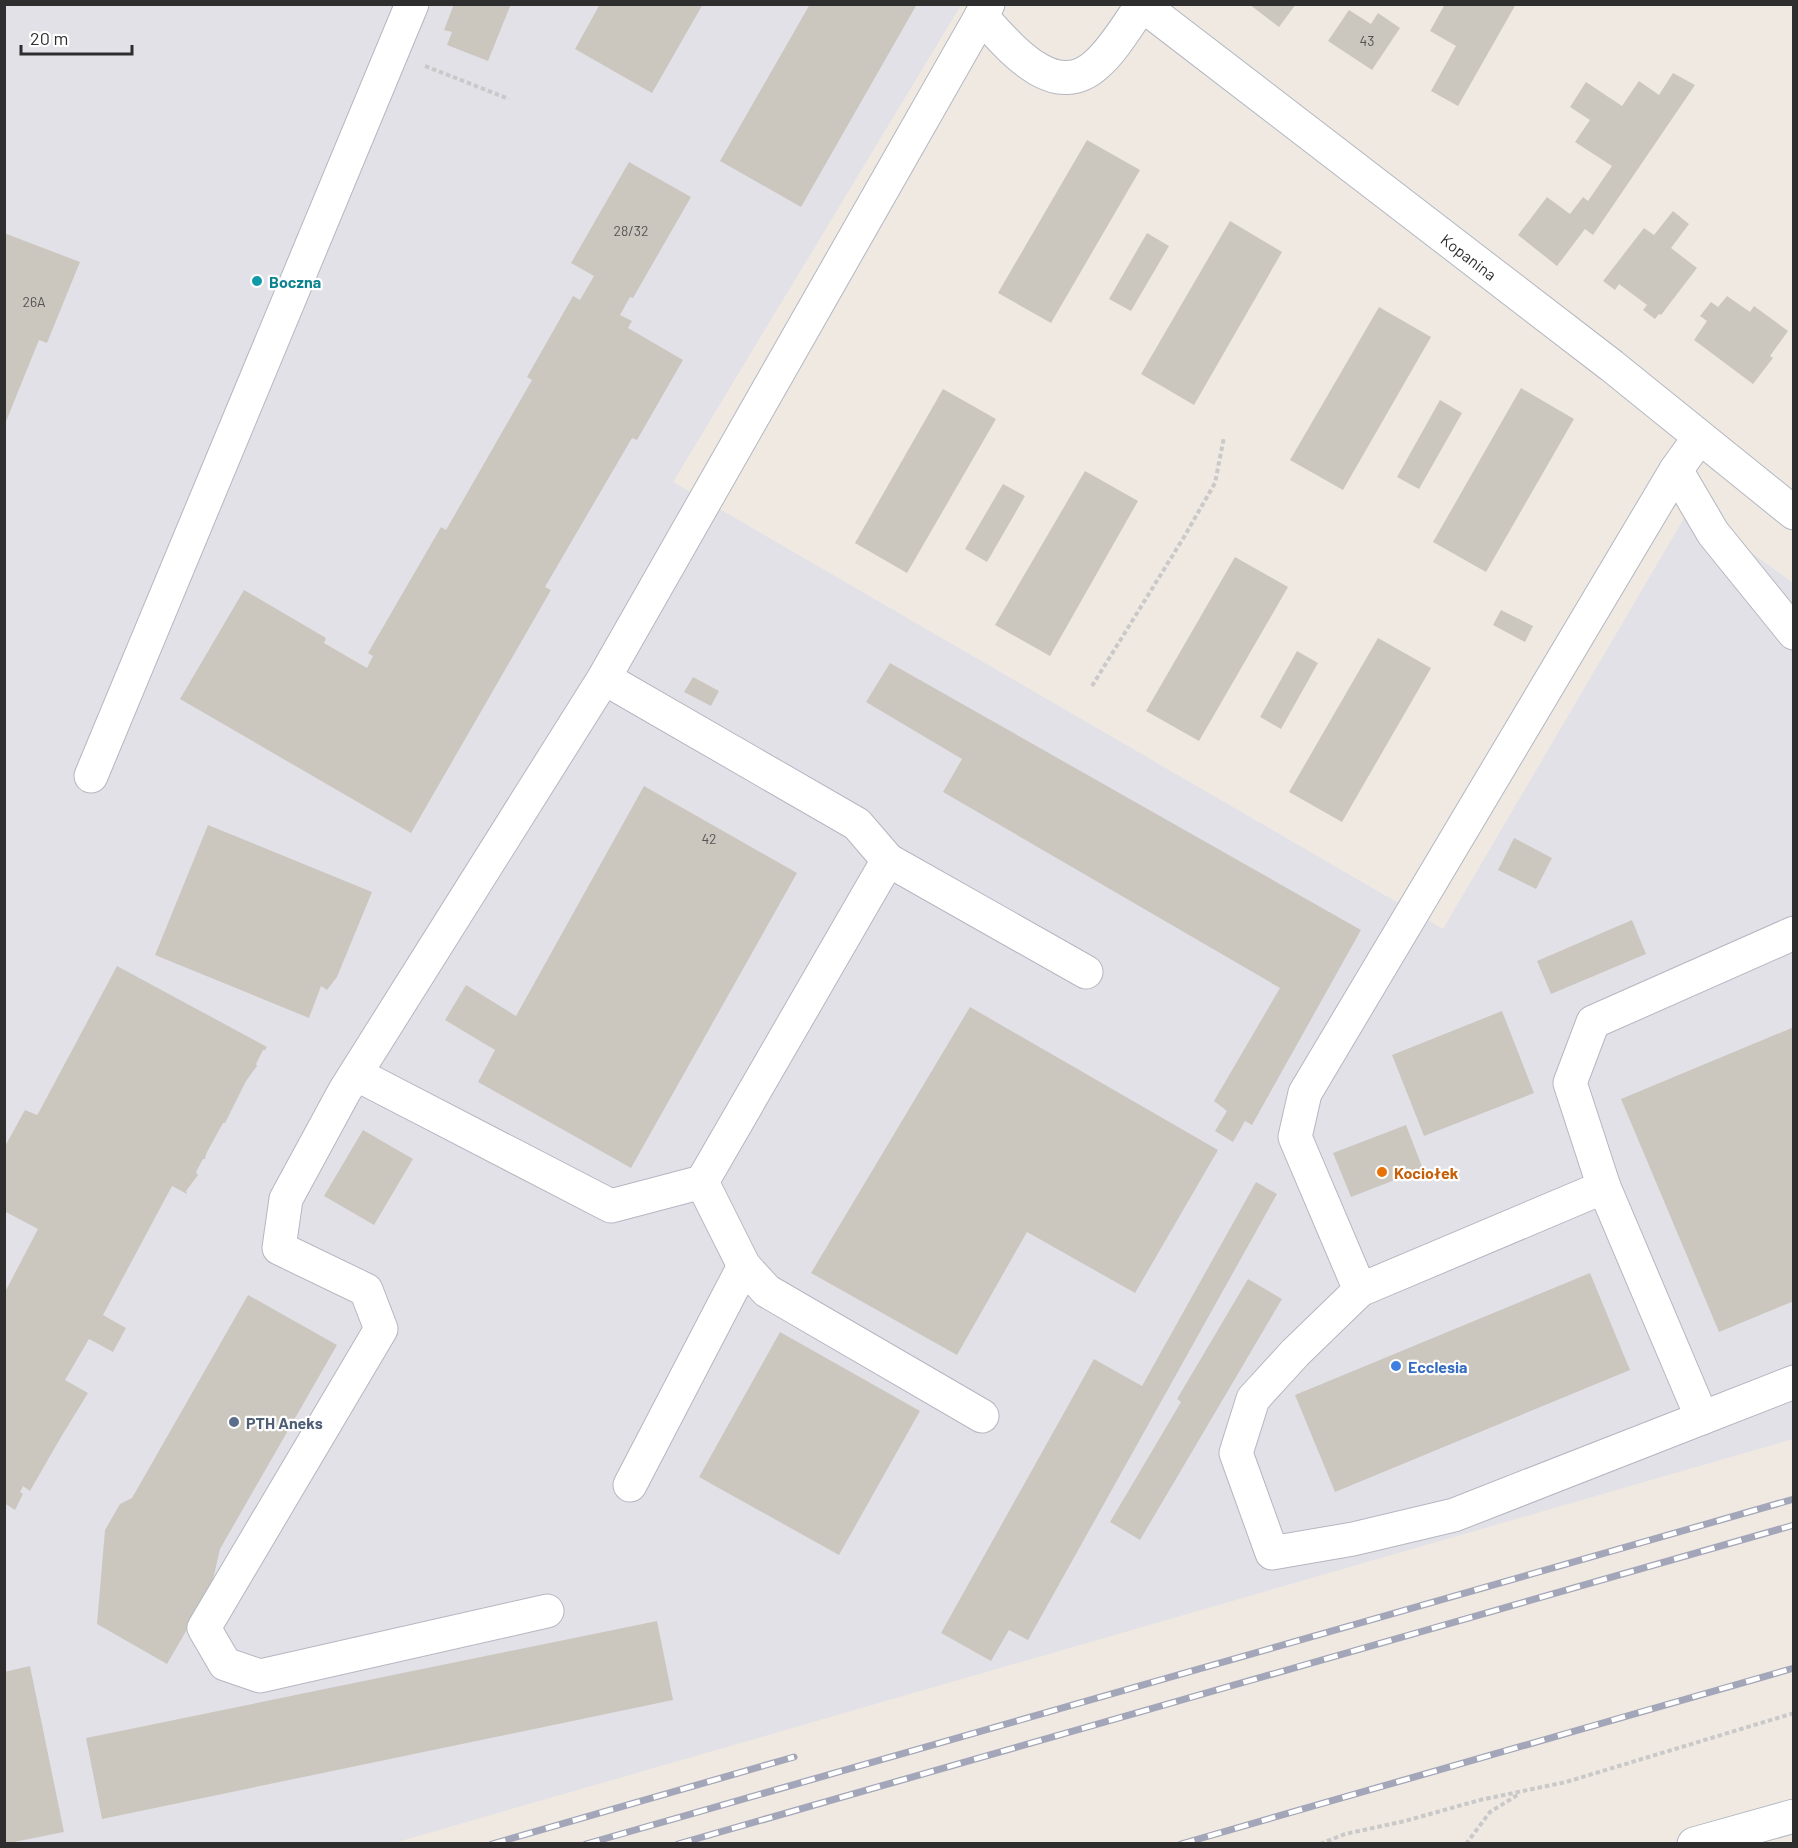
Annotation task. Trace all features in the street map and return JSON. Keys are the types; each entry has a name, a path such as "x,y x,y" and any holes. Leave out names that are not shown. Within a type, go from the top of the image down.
{"street":[{"path":"91,776 412,4"},
{"path":"547,1611 260,1677 225,1664 204,1628 381,1329 366,1290 279,1248 286,1199 356,1074 604,678 984,10 1026,62 1048,75 1066,78 1080,75 1097,65 1142,5"},
{"name":"Kopanina","path":"1142,5 1603,359 1794,513"},
{"path":"1360,1290 1295,1137 1305,1093 1676,470 1699,438"},
{"path":"1676,470 1713,533 1794,633"},
{"path":"604,678 857,824 888,860 1086,972"},
{"path":"356,1074 611,1206 702,1182 888,860"},
{"path":"1702,1418 1604,1186 1570,1083 1593,1022 1794,933"},
{"path":"702,1182 744,1266 768,1291 981,1416"},
{"path":"1604,1186 1360,1290 1295,1353 1253,1399 1236,1453 1272,1553 1353,1539 1454,1515 1794,1382"},
{"path":"630,1485 744,1266"},
{"path":"1694,1844 1794,1816"}],"path":[{"path":"417,63 509,99"},
{"path":"1092,686 1215,483 1224,437"},
{"path":"1320,1844 1345,1834 1405,1821 1480,1800 1566,1782 1794,1713"},
{"path":"1466,1844 1490,1812 1522,1792"}],"shaded area":[{"path":"5,5 961,5 673,482 1443,929 1690,508 1793,583 1793,1439 394,1843 5,1844"}],"building":[{"path":"454,4 511,4 488,61 447,45 452,32 444,30"},
{"path":"600,4 703,4 652,93 575,49"},
{"path":"810,4 917,4 801,207 720,161"},
{"path":"1249,4 1296,4 1279,27"},
{"path":"1445,4 1516,4 1458,106 1431,91 1456,46 1430,31"},
{"path":"1349,10 1371,24 1378,13 1400,28 1372,70 1328,41"},
{"path":"1673,73 1695,85 1593,235 1585,229 1557,266 1518,235 1547,197 1570,214 1583,197 1588,201 1612,166 1575,142 1590,120 1570,107 1586,82 1622,106 1639,81 1659,95"},
{"path":"1087,140 1140,170 1051,323 998,293"},
{"path":"629,162 691,197 633,298 630,297 620,315 632,321 628,328 683,360 637,440 632,438 545,587 551,590 411,833 180,699 244,590 326,638 324,643 367,668 373,656 368,653 441,527 446,530 532,380 527,377 573,296 580,300 594,276 571,263"},
{"path":"1673,211 1689,224 1671,248 1697,268 1661,315 1659,314 1655,319 1643,310 1647,305 1619,284 1615,290 1603,281 1644,228 1654,235"},
{"path":"1230,221 1282,252 1194,405 1141,374"},
{"path":"4,233 80,262 47,343 39,340 5,424"},
{"path":"1147,233 1169,246 1131,311 1109,299"},
{"name":"Boczna","path":"255,274 263,277 259,288 251,284"},
{"path":"1727,296 1750,312 1754,306 1788,331 1770,356 1773,358 1753,384 1694,340 1707,321 1700,316 1711,302 1718,307"},
{"path":"1379,307 1431,337 1343,490 1290,460"},
{"path":"1521,388 1574,419 1486,572 1433,542"},
{"path":"943,389 996,419 907,573 855,543"},
{"path":"1440,400 1462,413 1419,489 1397,477"},
{"path":"1085,471 1138,501 1050,656 995,625"},
{"path":"1003,484 1025,496 987,562 965,549"},
{"path":"1235,557 1288,587 1199,741 1146,711"},
{"path":"1501,610 1533,626 1525,642 1493,625"},
{"path":"1378,638 1431,668 1342,822 1289,792"},
{"path":"1297,651 1318,663 1281,729 1260,717"},
{"path":"890,663 1361,930 1252,1125 1245,1121 1233,1142 1215,1131 1227,1111 1214,1101 1280,988 943,792 962,759 866,702"},
{"path":"693,677 719,691 711,706 684,692"},
{"path":"644,786 797,873 631,1168 478,1082 495,1050 445,1020 466,985 516,1016"},
{"path":"208,825 372,892 337,977 327,990 321,986 309,1018 155,955"},
{"path":"1514,838 1552,858 1536,889 1498,870"},
{"path":"1632,920 1646,954 1551,994 1537,961"},
{"path":"117,966 267,1047 263,1050 257,1066 246,1081 225,1123 203,1159 196,1172 198,1175 186,1191 187,1194 172,1186 103,1315 126,1328 113,1352 89,1339 65,1380 88,1393 30,1491 23,1486 20,1492 23,1494 15,1510 4,1503 4,1294 38,1229 4,1211 4,1148 25,1110 37,1115 39,1112"},
{"path":"970,1007 1218,1150 1135,1293 1027,1232 957,1355 811,1273"},
{"path":"1502,1011 1534,1093 1424,1136 1392,1055"},
{"path":"1794,1027 1794,1301 1719,1332 1621,1099"},
{"path":"1406,1125 1423,1169 1351,1197 1333,1153"},
{"path":"363,1130 413,1159 374,1225 324,1196"},
{"path":"1256,1182 1277,1194 1028,1640 1009,1630 991,1661 941,1633 1094,1359 1142,1386"},
{"path":"1590,1273 1630,1370 1335,1492 1295,1395"},
{"path":"1248,1279 1282,1299 1140,1540 1110,1522 1181,1402 1177,1399"},
{"name":"PTH Aneks","path":"248,1295 337,1345 220,1549 211,1588 167,1664 97,1624 105,1530 120,1504 132,1498"},
{"path":"780,1332 920,1411 839,1555 699,1477"},
{"path":"657,1621 673,1700 102,1819 86,1738"},
{"path":"30,1666 64,1832 4,1844 4,1672"}],"railway":[{"path":"586,1844 1794,1499"},
{"path":"678,1844 1794,1525"},
{"path":"1181,1844 1794,1668"},
{"path":"492,1844 794,1757"}],"place":[{"name":"Boczna","path":"257,281"},
{"name":"Kociołek","path":"1382,1172"},
{"name":"Ecclesia","path":"1396,1366"},
{"name":"PTH Aneks","path":"234,1422"}]}
